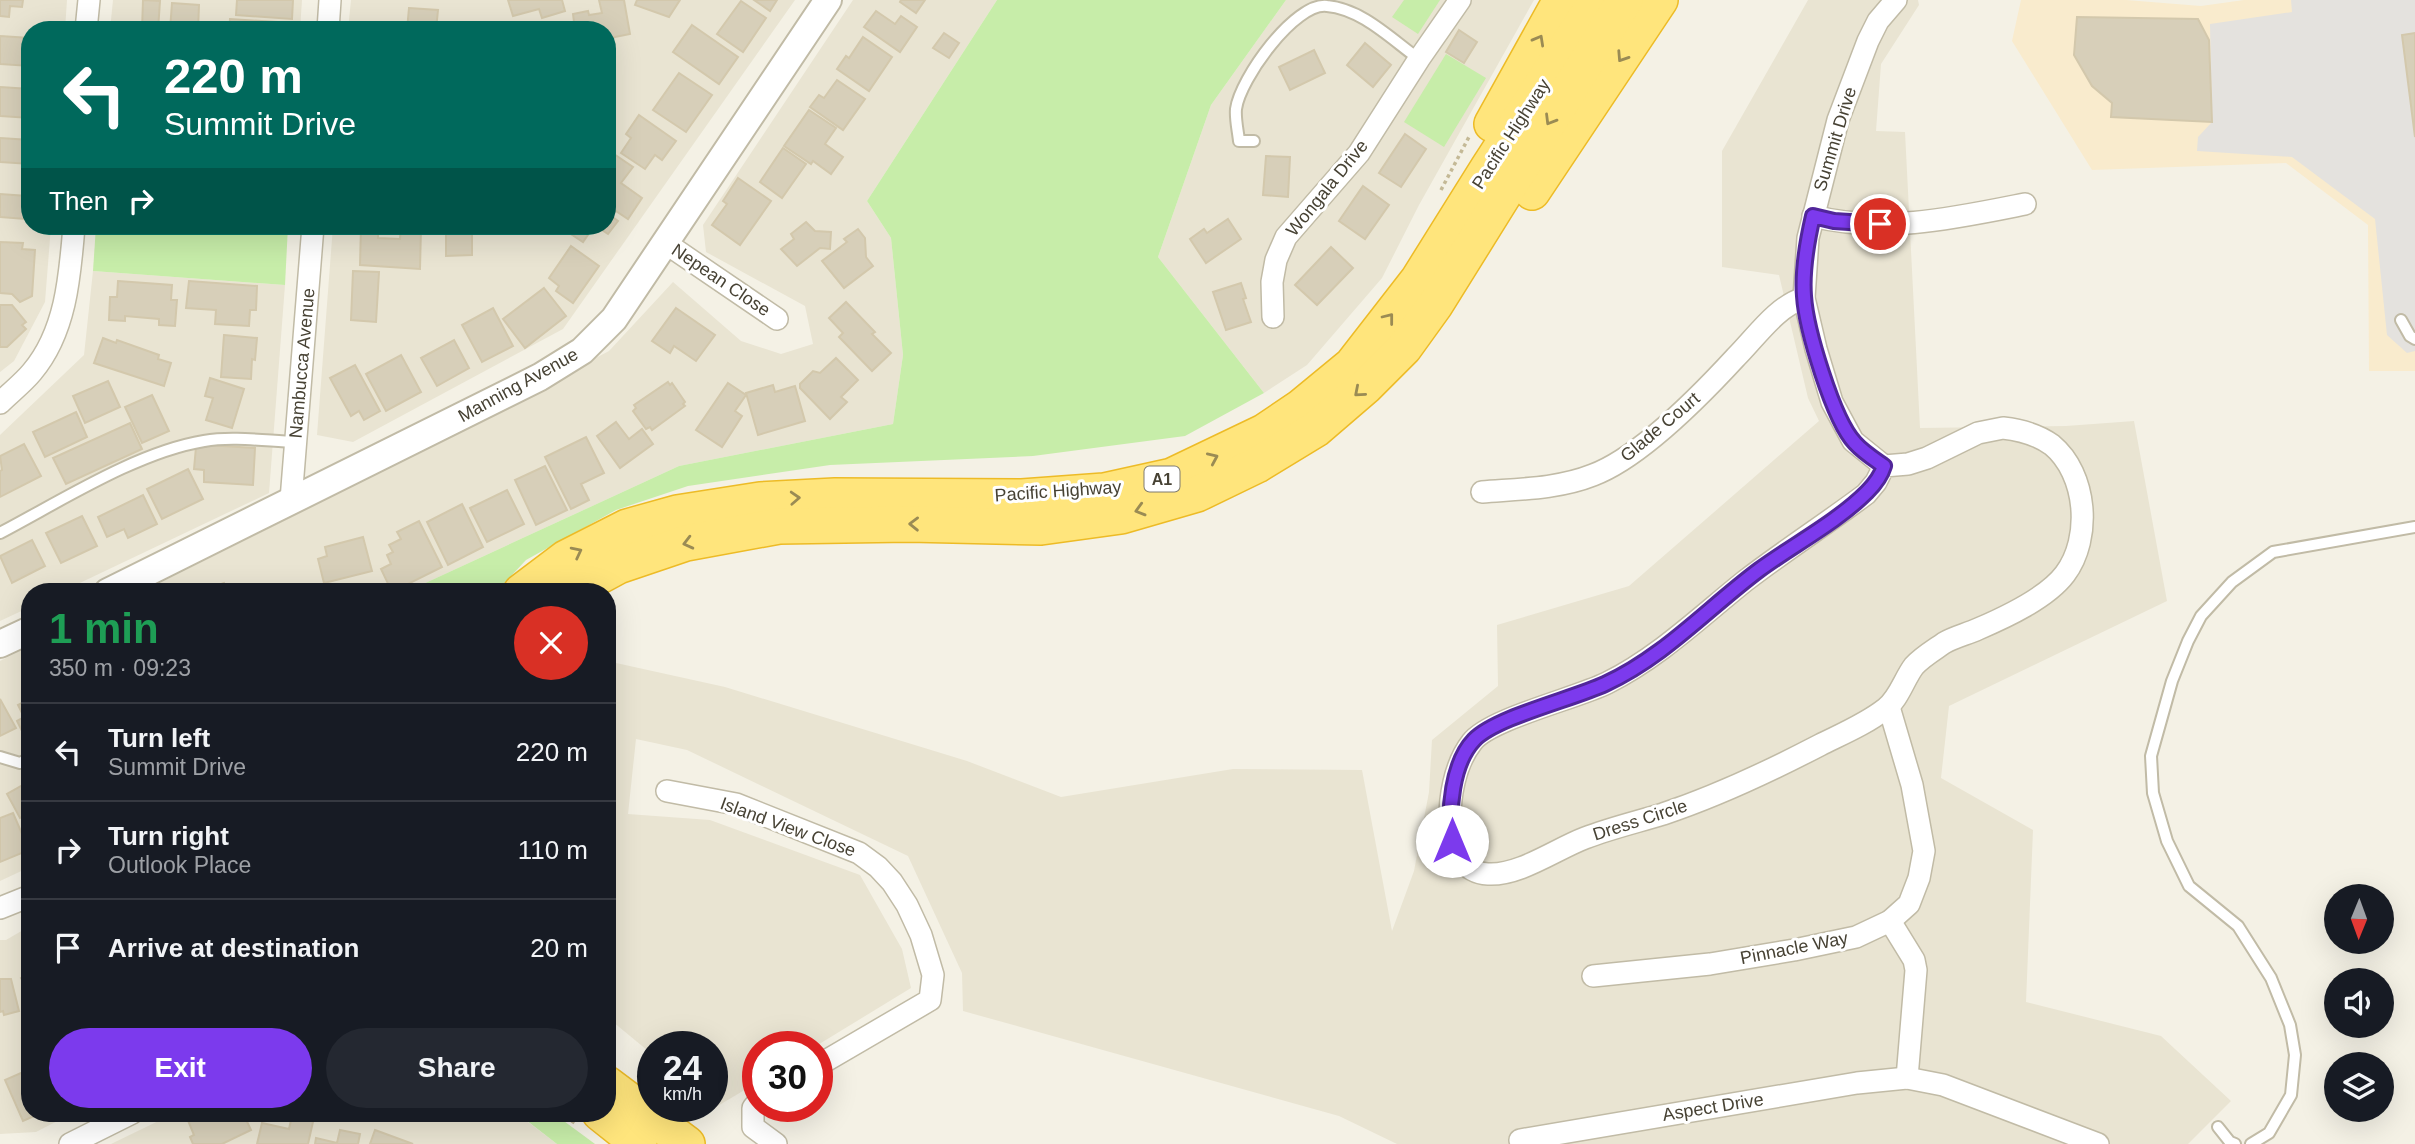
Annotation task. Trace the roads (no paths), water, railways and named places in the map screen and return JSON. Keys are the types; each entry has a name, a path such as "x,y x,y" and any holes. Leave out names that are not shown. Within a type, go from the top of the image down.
{"highway":[{"path":"1488,168 1486,134 1561,0"},
{"name":"Pacific Highway","path":"533,583 566,558 627,527 677,513 760,500 835,496 1022,497 1104,491 1172,476 1264,432 1301,407 1352,365 1418,280 1597,0"},
{"name":"Pacific Highway","path":"587,583 618,566 686,543 779,526 909,524 1041,527 1121,516 1197,494 1257,465 1316,429 1366,386 1404,348 1489,221 1626,0"},
{"path":"1489,221 1534,191 1660,0"},
{"path":"616,1091 687,1144"},
{"path":"611,1122 639,1144"}],"street":[{"path":"87,21 89,0"},
{"path":"329,21 330,0"},
{"name":"Manning Avenue","path":"126,583 540,377 582,351 614,319 828,0"},
{"name":"Wongala Drive","path":"1273,317 1272,282 1276,260 1286,237 1359,153 1460,0"},
{"name":"Summit Drive","path":"1884,466 1853,441 1832,402 1804,298 1805,267 1813,216 1838,120 1868,41 1878,21 1896,0"},
{"path":"1813,216 1861,224 1898,224 1952,218 2025,204"},
{"path":"0,403 33,372 61,320 69,284 73,235"},
{"name":"Nambucca Avenue","path":"291,499 312,235"},
{"name":"Nepean Close","path":"664,242 777,319"},
{"name":"Glade Court","path":"1482,492 1559,484 1591,476 1612,467 1661,430 1711,384 1784,308 1795,300 1804,298"},
{"name":"Dress Circle","path":"2003,428 2025,431 2050,443 2066,459 2076,482 2082,509 2080,547 2066,573 2048,593 1981,628 1948,641 1916,663 1889,707 1799,757 1723,791 1663,814 1582,839 1511,872 1484,874 1470,870 1452,841 1450,826 1455,776 1472,741 1487,728 1607,683 1665,648 1757,572 1866,494 1884,466 1908,464 1927,458 1978,433 2003,428"},
{"path":"0,644 21,634"},
{"name":"Pinnacle Way","path":"1593,976 1710,964 1856,937 1890,921 1909,904 1919,878 1924,851 1912,785 1889,707"},
{"name":"Island View Close","path":"667,791 736,804 859,853 892,882 907,905 921,935 933,975 930,1000 833,1057"},
{"path":"0,908 21,900"},
{"path":"1890,921 1914,960 1916,970 1907,1078"},
{"name":"Aspect Drive","path":"1520,1140 1857,1083 1907,1078 1943,1085 2098,1144"},
{"path":"69,1144 114,1122"},
{"path":"753,1122 753,1127 760,1134 776,1144"}],"lane":[{"path":"1254,141 1239,141 1236,108 1251,72 1276,40 1305,11 1325,5 1353,11 1419,59"},
{"path":"2401,320 2415,340"},
{"path":"0,533 114,474 174,447 208,440 295,442"},
{"path":"2251,1144 2269,1133 2291,1095 2295,1055 2290,1025 2271,978 2238,926 2189,886 2167,841 2153,793 2151,756 2172,681 2188,640 2201,616 2232,582 2273,552 2415,527"},
{"path":"0,757 21,762"},
{"path":"2218,1127 2230,1142 2235,1144"}]}
